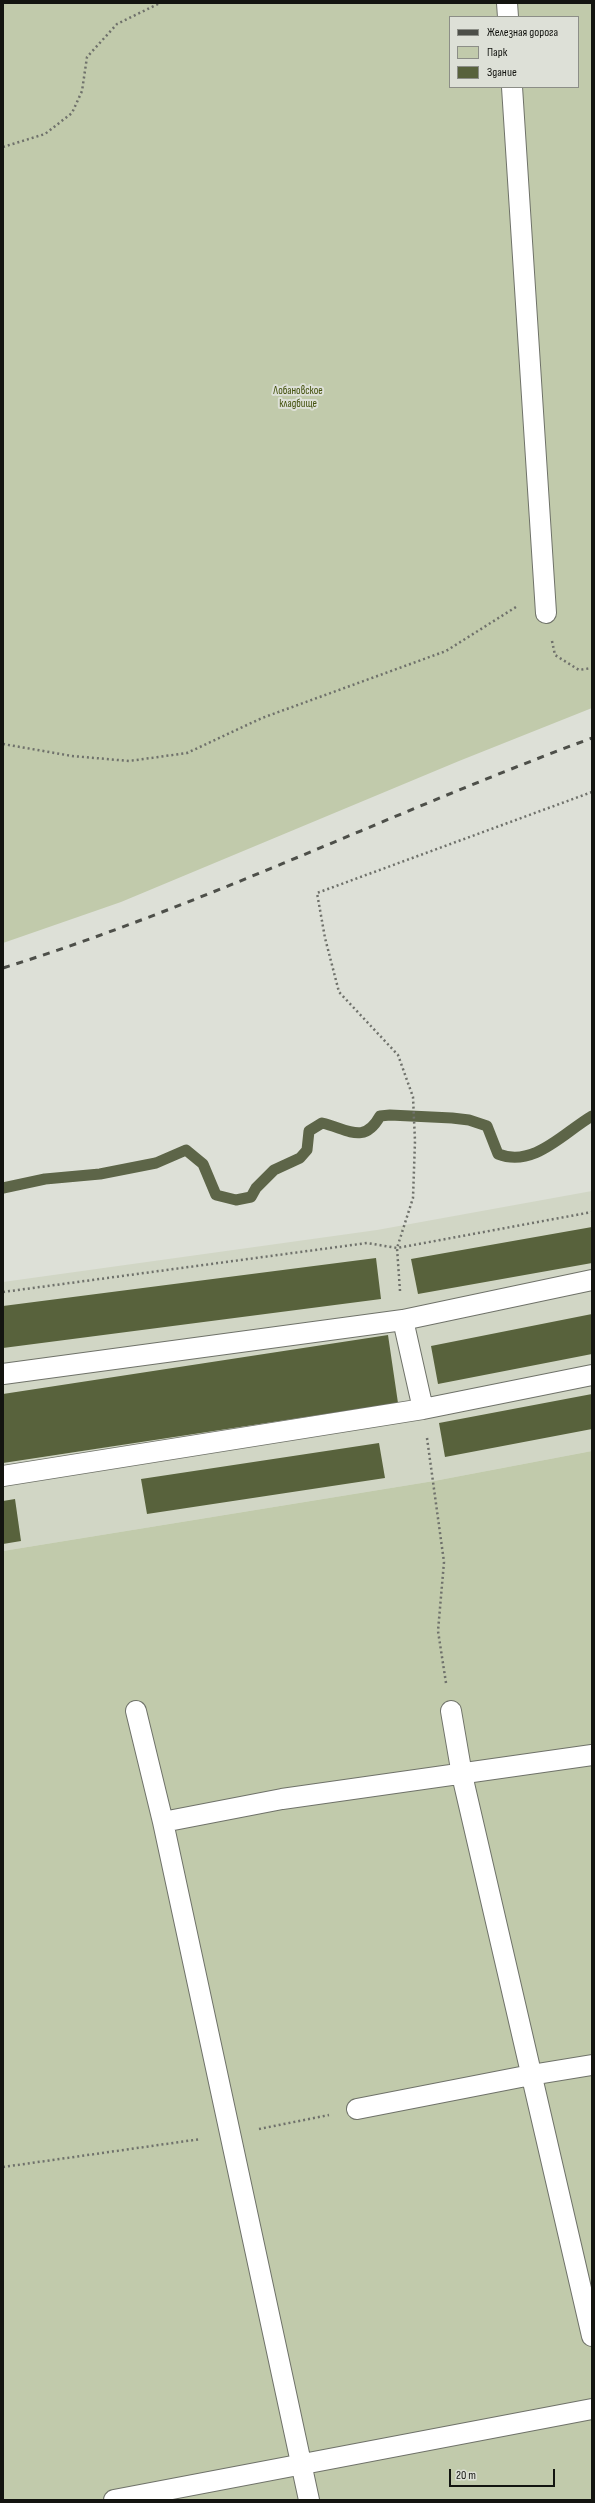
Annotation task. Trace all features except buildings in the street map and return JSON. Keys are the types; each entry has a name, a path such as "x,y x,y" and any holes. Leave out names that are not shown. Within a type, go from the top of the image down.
{"lane":[{"path":"507,3 508,16"},
{"path":"512,88 546,613"},
{"path":"3,1374 403,1320 592,1280"},
{"path":"403,1320 424,1409"},
{"path":"3,1476 424,1409 592,1375"},
{"path":"136,1711 163,1822 309,2500"},
{"path":"451,1711 462,1775 592,2336"},
{"path":"163,1822 282,1799 462,1775 592,1755"},
{"path":"357,2109 531,2075 592,2065"},
{"path":"114,2500 592,2409"}],"path":[{"path":"3,147 45,134 72,113 82,91 87,57 117,24 160,3"},
{"path":"3,744 72,756 129,761 187,753 262,718 446,651 502,617 545,585"},
{"path":"546,613 555,655 579,670 592,668"},
{"path":"403,1320 397,1248 413,1198 415,1140 413,1097 398,1055 339,992 325,938 317,893 592,792"},
{"path":"3,1292 367,1244 397,1248 592,1212"},
{"path":"424,1409 444,1562 438,1632 451,1711"},
{"path":"3,2166 231,2135 357,2109"}],"shaded area":[{"path":"592,1191 592,1451 434,1481 3,1551 3,1282 377,1230"}],"green space":[{"name":"Лобановское кладбище","path":"3,3 592,3 592,708 459,761 121,902 3,943"},
{"path":"592,1451 592,2500 3,2500 3,1551 434,1481"}],"waterway":[{"path":"3,1188 45,1179 100,1174 156,1163 186,1150 203,1164 216,1195 236,1200 251,1197 256,1188 274,1170 300,1158 307,1150 309,1131 322,1123 355,1133 361,1133 374,1125 380,1116 390,1115 469,1120 487,1126 498,1154 511,1157 536,1153 548,1147 592,1116"}],"railway":[{"path":"3,968 152,916 226,887 518,766 592,738"}]}
